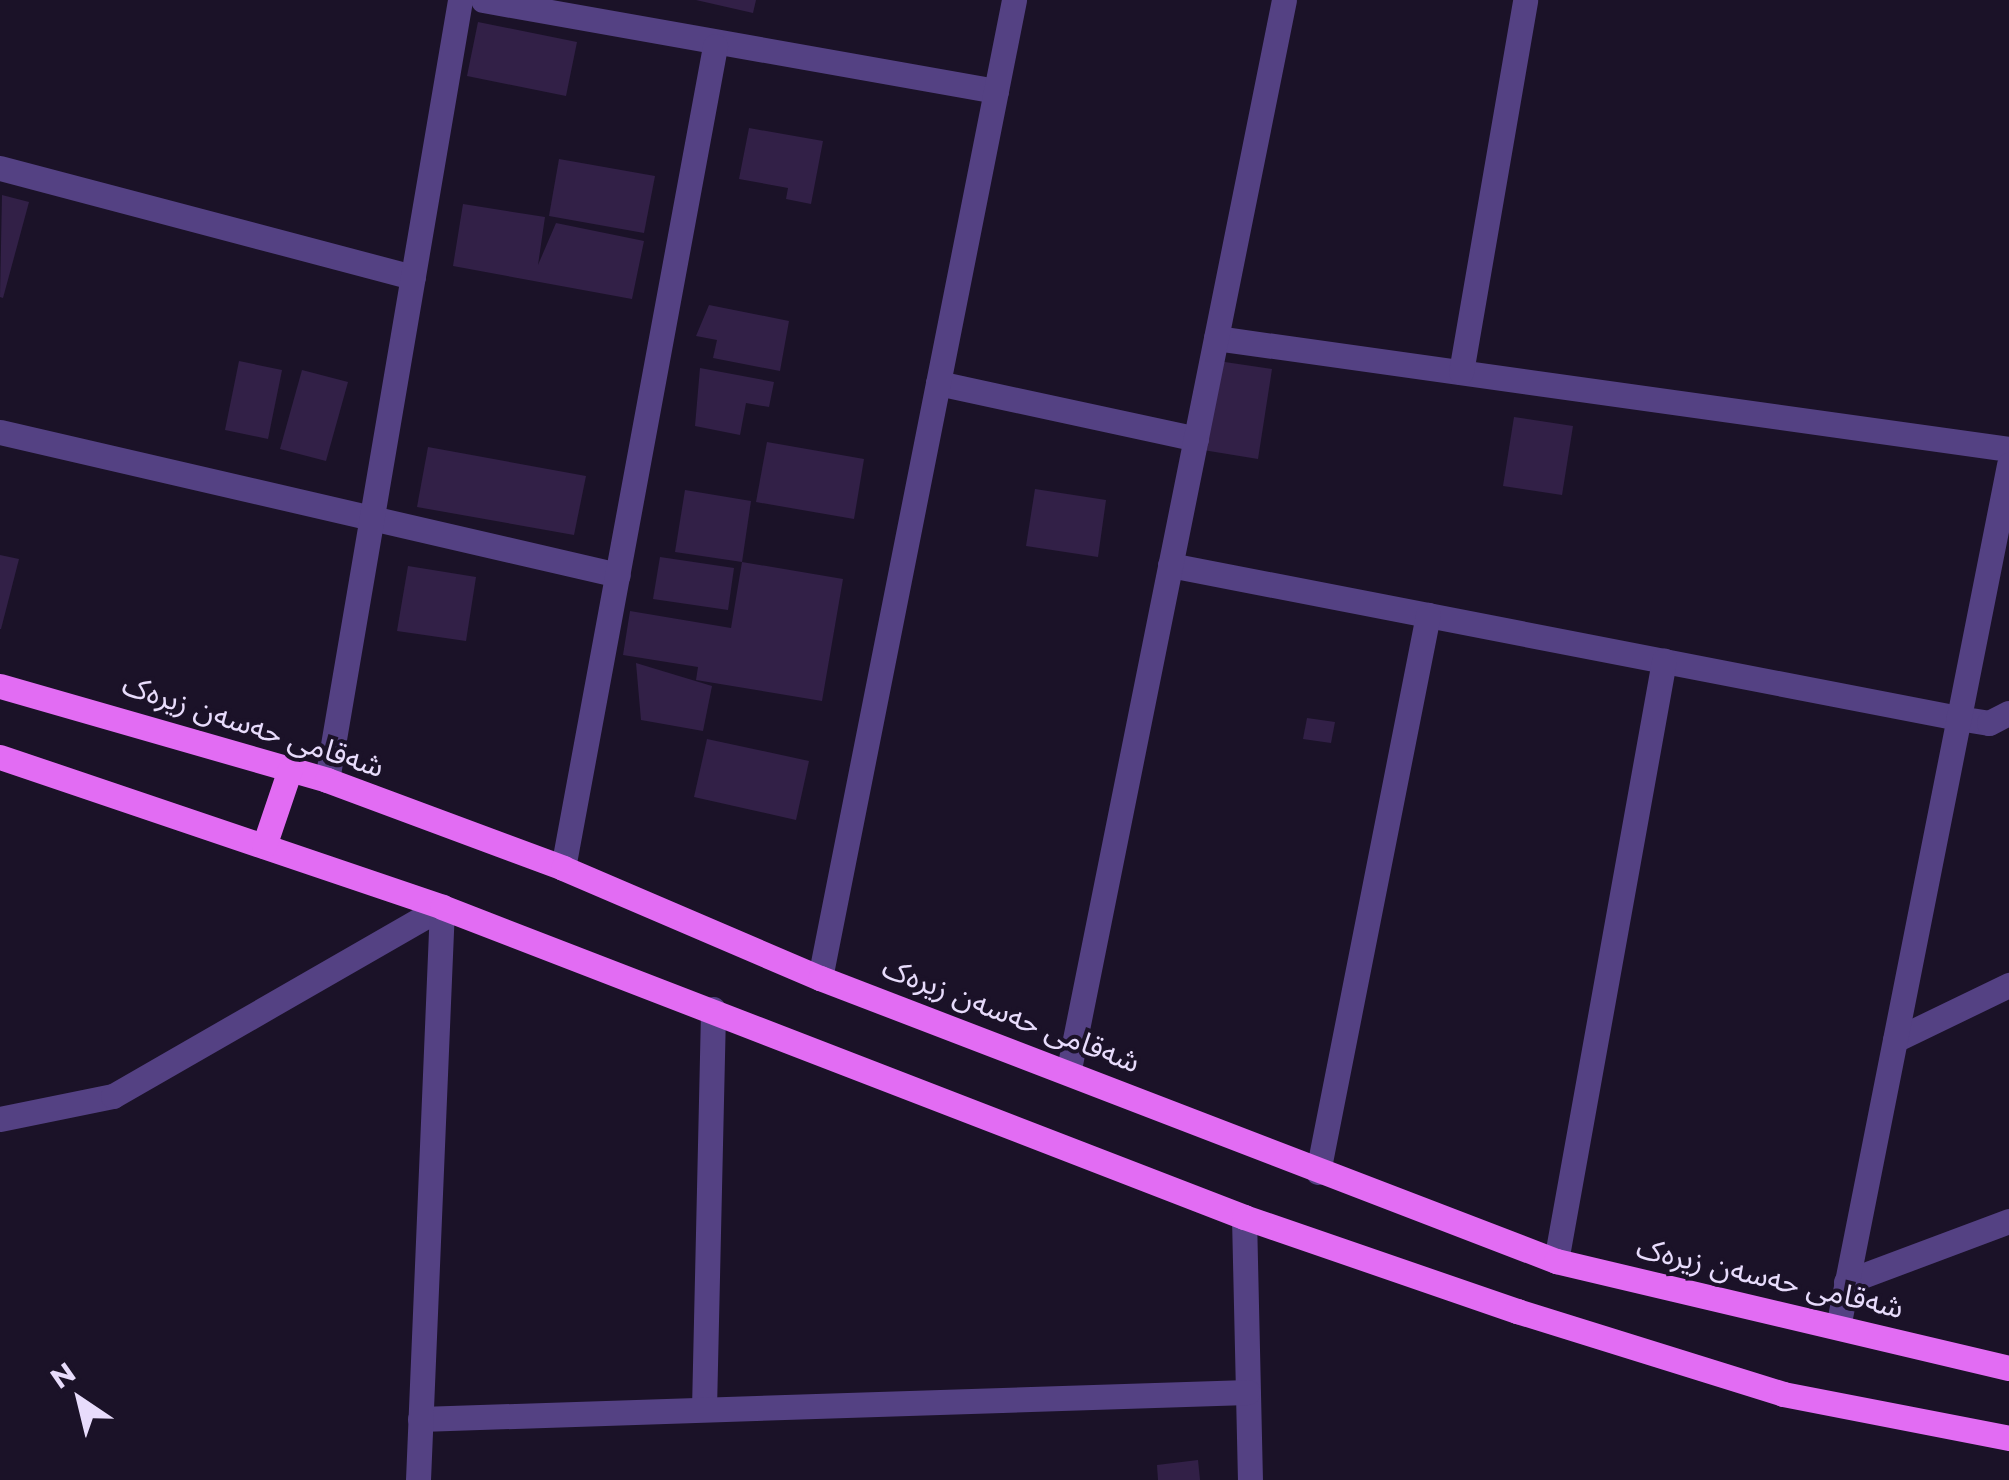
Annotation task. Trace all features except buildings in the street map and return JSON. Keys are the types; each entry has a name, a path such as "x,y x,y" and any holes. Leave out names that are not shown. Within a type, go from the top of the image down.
{"main road":[{"name":"شەقامی حەسەن زیرەک","path":"0,686 326,780 563,868 820,978 1069,1070 1318,1172 1556,1261 2009,1368"},
{"path":"0,757 442,907 1244,1218 1783,1394 2009,1438"},
{"path":"264,846 290,769"}],"street":[{"path":"326,780 460,0"},
{"path":"483,0 715,46 996,91"},
{"path":"820,978 1014,0"},
{"path":"1069,1070 1284,0"},
{"path":"1461,372 1526,0"},
{"path":"563,868 715,46"},
{"path":"0,168 414,277"},
{"path":"1216,338 2009,449"},
{"path":"938,382 1196,438"},
{"path":"0,432 368,522 618,575"},
{"path":"1838,1328 2009,464"},
{"path":"1170,565 1958,718 1989,723 2009,713"},
{"path":"1318,1172 1428,616"},
{"path":"1556,1261 1664,661"},
{"path":"0,1119 113,1096 442,907"},
{"path":"418,1480 442,907"},
{"path":"1895,1040 2009,985"},
{"path":"704,1409 713,1009"},
{"path":"1244,1218 1250,1480"},
{"path":"1846,1282 2009,1222"},
{"path":"420,1419 1248,1392"}]}
